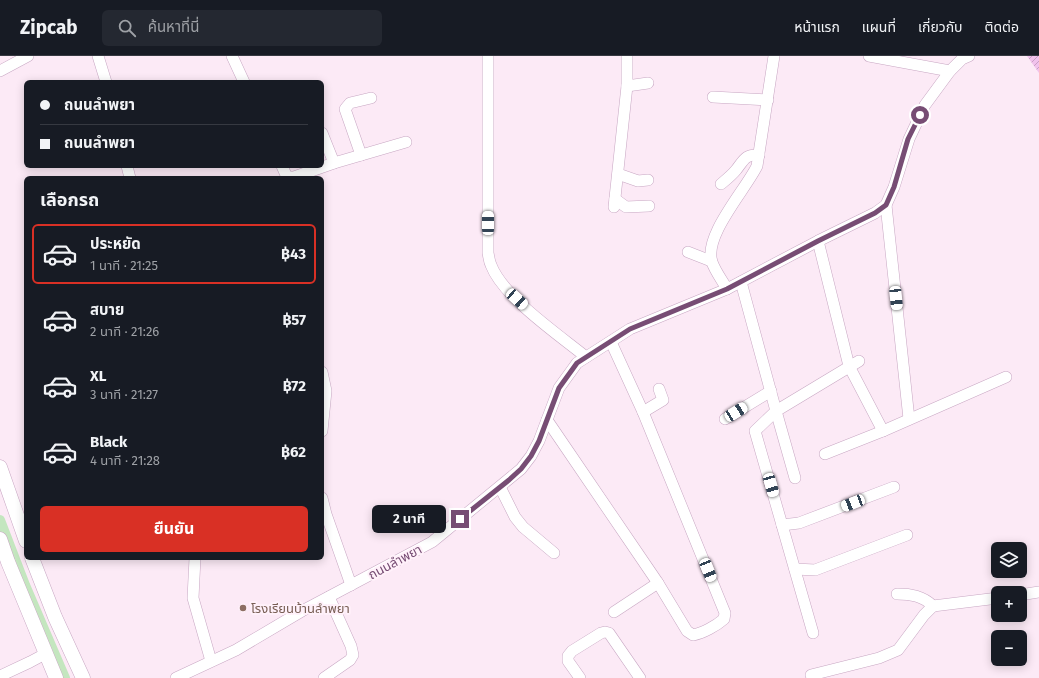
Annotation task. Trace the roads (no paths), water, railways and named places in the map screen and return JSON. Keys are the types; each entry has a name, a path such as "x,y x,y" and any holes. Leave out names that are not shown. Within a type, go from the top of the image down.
{"street":[{"path":"0,71 28,56"},
{"path":"98,56 105,80"},
{"path":"232,56 243,80"},
{"path":"488,56 488,253 490,265 506,289 586,357"},
{"path":"627,56 627,86 615,203 626,207 649,206"},
{"path":"727,289 711,261 712,247 716,234 727,212 753,175 757,166 774,56"},
{"path":"869,56 884,57 950,71"},
{"path":"909,419 886,205 894,187 908,139 925,105 950,71 963,57"},
{"path":"627,86 648,83"},
{"path":"713,97 768,100"},
{"path":"361,155 345,109 350,103 371,98"},
{"path":"324,138 334,163"},
{"path":"324,166 406,142"},
{"path":"722,184 734,173 745,158 751,155 759,155"},
{"path":"297,176 320,168"},
{"path":"618,174 638,181 648,180"},
{"name":"ถนนลำพยา","path":"176,678 236,650 329,597 432,542 521,469 531,456 559,388 577,363 586,357 630,329 727,289 875,213 886,205"},
{"path":"818,241 849,366 883,431"},
{"path":"688,252 711,261"},
{"path":"741,282 795,478"},
{"path":"547,420 658,583 687,631 692,635 698,634 715,626 724,619 725,613 643,412 611,342"},
{"path":"813,633 755,431 776,411 859,361"},
{"path":"825,454 883,431 1006,377"},
{"path":"324,382 326,391 324,411"},
{"path":"643,412 663,400 659,389"},
{"path":"725,419 771,391"},
{"path":"0,467 24,535"},
{"path":"500,487 515,517 523,527 554,553"},
{"path":"782,525 799,523 894,487"},
{"path":"324,506 351,585"},
{"path":"795,570 815,570 907,534"},
{"path":"0,539 45,654 56,678"},
{"path":"33,560 55,617 83,678"},
{"path":"195,560 192,583 193,598 211,662"},
{"path":"614,612 658,583"},
{"path":"1027,594 1039,592"},
{"path":"897,594 920,596 933,606"},
{"path":"324,678 350,660 353,655 351,646 329,597"},
{"path":"811,675 879,658 898,650 924,615 933,606 991,599"},
{"path":"580,678 568,661 568,656 572,651 605,632 610,633 640,678"},
{"path":"0,676 45,654"}],"waterway":[{"path":"0,520 25,585 65,678"}],"place":[{"name":"โรงเรียนบ้านลำพยา","path":"243,608"}]}
